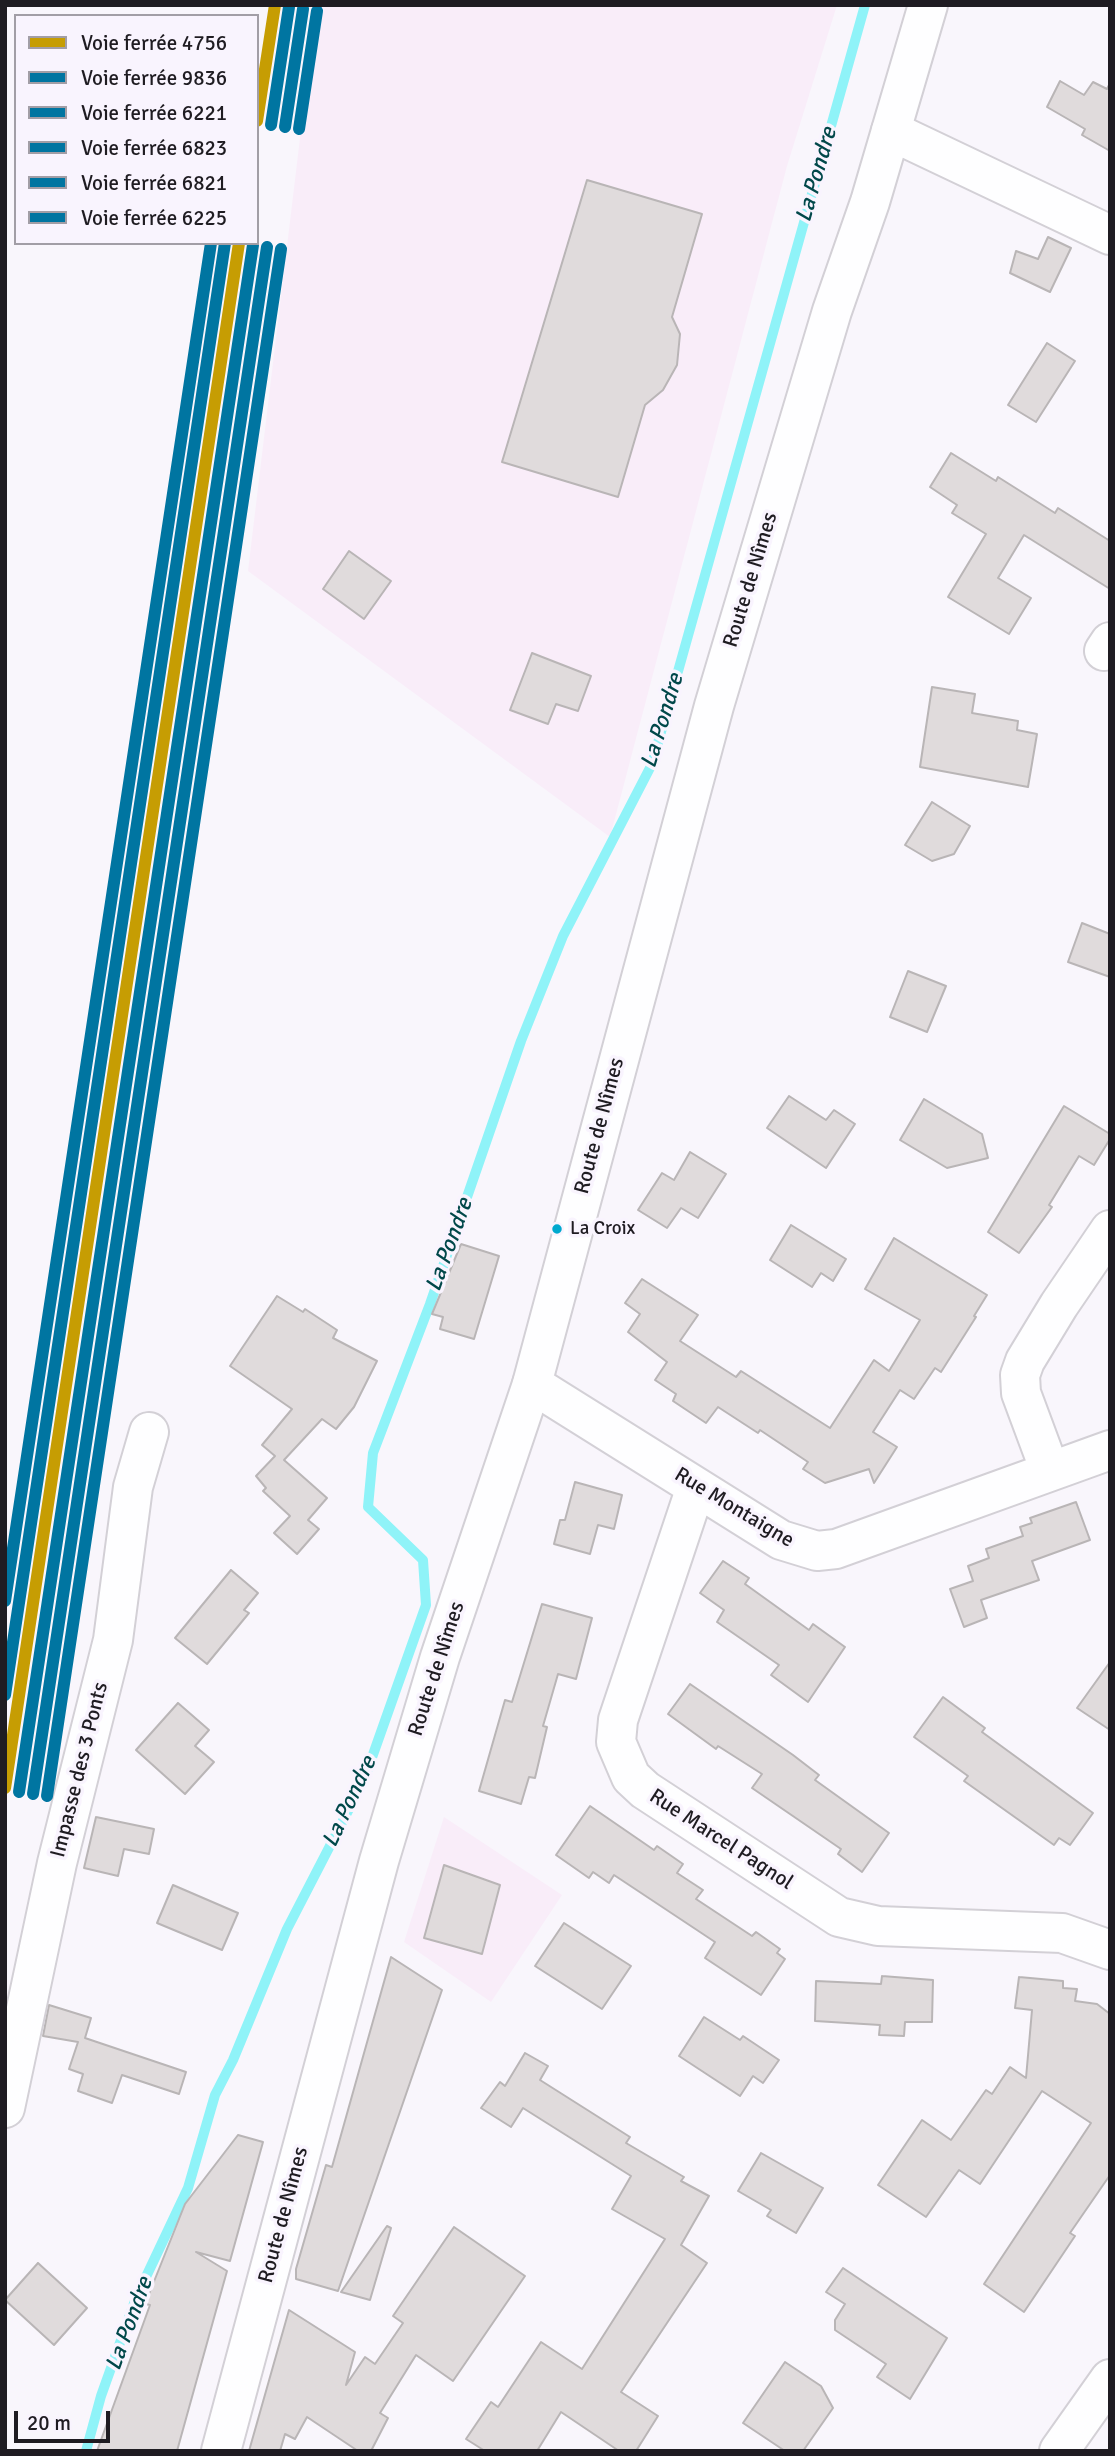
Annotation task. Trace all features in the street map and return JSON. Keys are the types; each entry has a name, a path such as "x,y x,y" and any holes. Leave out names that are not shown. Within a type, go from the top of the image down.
{"street":[{"name":"Route de Nîmes","path":"220,2451 379,1861 440,1657 532,1384 714,706 832,312 891,131 928,5"},
{"path":"891,131 1110,235"},
{"path":"1050,1471 1021,1393 1020,1375 1052,1316 1110,1230"},
{"name":"Rue Montaigne","path":"532,1384 781,1540 817,1551 835,1549 1110,1450"},
{"name":"Impasse des 3 Ponts","path":"5,2108 57,1863 113,1640 133,1488 149,1433"},
{"name":"Rue Marcel Pagnol","path":"696,1487 618,1720 616,1742 631,1777 645,1790 839,1917 878,1926 1062,1933 1110,1950"},
{"path":"1059,2451 1110,2379"}],"shaded area":[{"path":"316,5 837,5 787,166 610,837 248,571"},
{"path":"444,1817 562,1895 491,2002 404,1942"}],"building":[{"path":"1060,81 1084,95 1093,82 1107,89 1110,83 1110,151 1082,135 1085,129 1047,107"},
{"path":"587,180 702,214 672,317 680,334 677,365 663,390 645,405 618,497 502,462"},
{"path":"1048,237 1071,248 1050,292 1010,273 1016,251 1038,259"},
{"path":"1047,343 1075,361 1036,422 1008,405"},
{"path":"951,453 996,481 998,477 1055,513 1058,508 1110,541 1110,589 1024,535 998,578 1031,598 1009,634 948,597 986,534 952,513 957,505 930,487"},
{"path":"349,551 391,581 364,619 323,589"},
{"path":"532,653 591,676 578,711 556,704 548,724 510,710"},
{"path":"932,687 975,694 972,713 1018,721 1017,730 1037,734 1028,787 920,767"},
{"path":"932,802 970,826 954,854 932,861 905,845"},
{"path":"1082,923 1110,934 1110,977 1068,962"},
{"path":"908,971 946,986 927,1032 890,1017"},
{"path":"789,1096 826,1120 834,1110 855,1124 826,1168 767,1128"},
{"path":"924,1099 982,1134 988,1158 947,1168 900,1140"},
{"path":"1064,1106 1110,1134 1110,1139 1094,1165 1079,1156 1049,1205 1052,1207 1019,1253 988,1232"},
{"path":"690,1152 726,1174 698,1218 681,1208 667,1228 638,1210 662,1173 674,1180"},
{"path":"791,1225 846,1259 833,1281 821,1273 812,1287 770,1260"},
{"path":"894,1238 987,1295 941,1372 935,1368 914,1399 900,1390 873,1432 897,1447 874,1483 869,1469 825,1483 803,1469 808,1462 760,1430 758,1433 718,1407 706,1423 673,1401 676,1394 655,1380 667,1362 628,1332 640,1314 625,1303 642,1279 698,1315 680,1341 736,1377 741,1371 830,1428 874,1360 889,1371 920,1320 865,1289"},
{"path":"461,1244 499,1256 474,1339 440,1329 443,1317 432,1314"},
{"path":"277,1296 303,1312 305,1309 337,1330 333,1338 377,1361 354,1407 336,1429 322,1419 284,1460 327,1498 308,1520 319,1529 297,1554 274,1533 290,1516 263,1491 266,1488 256,1476 275,1456 262,1445 292,1409 230,1366"},
{"path":"575,1482 622,1495 614,1529 598,1525 590,1554 554,1544 560,1520 565,1520"},
{"path":"1076,1502 1090,1540 1032,1561 1039,1580 981,1600 987,1618 964,1627 950,1589 973,1581 968,1566 989,1558 986,1549 1023,1536 1020,1527 1032,1523 1030,1518"},
{"path":"723,1561 749,1578 745,1584 809,1630 813,1624 845,1647 808,1702 771,1675 779,1665 717,1622 724,1610 700,1593"},
{"path":"231,1570 258,1593 244,1610 249,1613 207,1664 175,1638"},
{"path":"542,1604 592,1618 576,1679 558,1674 543,1726 547,1727 535,1778 529,1777 521,1804 479,1791 505,1700 512,1702"},
{"path":"1110,1662 1110,1730 1077,1708"},
{"path":"690,1684 793,1755 819,1775 815,1780 889,1833 862,1872 838,1854 841,1849 752,1788 762,1774 718,1746 716,1749 668,1714"},
{"path":"943,1697 985,1728 982,1732 1093,1813 1070,1845 1059,1838 1054,1845 964,1781 968,1776 914,1737"},
{"path":"178,1703 209,1730 195,1746 214,1762 185,1794 136,1750"},
{"path":"590,1806 654,1850 657,1846 683,1864 677,1873 703,1890 696,1899 752,1936 756,1932 780,1949 777,1953 785,1959 761,1995 705,1958 715,1942 614,1875 609,1883 593,1872 589,1878 556,1855"},
{"path":"96,1817 154,1829 149,1854 124,1849 118,1876 84,1868"},
{"path":"444,1865 500,1885 482,1954 424,1938"},
{"path":"173,1885 238,1913 222,1950 157,1923"},
{"path":"564,1923 631,1966 602,2009 535,1966"},
{"path":"391,1957 442,1990 338,2291 296,2279 296,2269 326,2165 332,2167"},
{"path":"882,1976 933,1980 932,2022 905,2022 904,2036 879,2035 880,2025 815,2021 816,1981 881,1984"},
{"path":"1019,1977 1063,1981 1063,1988 1077,1989 1075,2001 1097,2004 1110,2014 1110,2175 1070,2233 1075,2236 1024,2312 984,2284 1091,2123 1042,2091 980,2184 959,2170 926,2217 878,2185 922,2120 951,2140 986,2090 992,2094 1010,2067 1026,2078 1032,2010 1015,2008"},
{"path":"49,2005 91,2018 85,2038 186,2072 179,2094 122,2075 112,2103 78,2091 83,2074 69,2069 78,2042 43,2036"},
{"path":"704,2017 740,2040 743,2036 779,2060 763,2083 753,2076 740,2096 679,2056"},
{"path":"525,2053 548,2066 540,2080 630,2137 626,2143 684,2177 681,2181 709,2196 681,2245 707,2263 621,2392 658,2416 636,2451 619,2451 561,2412 537,2451 485,2451 466,2439 491,2402 498,2407 541,2342 582,2369 665,2239 612,2209 631,2176 523,2108 511,2127 481,2108 500,2082 505,2086"},
{"path":"238,2135 263,2142 230,2261 196,2252 227,2271 177,2451 97,2451 150,2305 145,2304 185,2204"},
{"path":"761,2153 823,2188 796,2233 767,2216 771,2210 738,2191"},
{"path":"387,2226 391,2228 370,2300 341,2292"},
{"path":"454,2227 525,2276 453,2381 416,2355 380,2413 388,2418 371,2451 358,2451 307,2417 295,2439 285,2434 280,2451 249,2451 289,2310 355,2352 346,2385 365,2357 375,2364 403,2323 393,2316"},
{"path":"38,2263 87,2308 54,2345 5,2300"},
{"path":"843,2268 947,2338 910,2399 877,2377 886,2364 835,2330 835,2320 845,2304 826,2292"},
{"path":"785,2362 821,2386 833,2408 803,2451 785,2451 743,2423"}],"waterway":[{"name":"La Pondre","path":"86,2451 101,2396 136,2298 188,2188 215,2095 233,2060 287,1929 364,1780 426,1605 423,1560 368,1507 373,1453 430,1304 521,1041 563,936 652,764 865,5"}],"rail line":[{"name":"4756","path":"259,108 275,5"},
{"name":"9836","path":"271,125 289,7"},
{"name":"6823","path":"285,127 303,9"},
{"name":"6225","path":"299,129 317,11"},
{"name":"6821","path":"5,1601 211,245"},
{"name":"6221","path":"5,1695 225,245"},
{"name":"4756","path":"5,1788 239,245"},
{"name":"9836","path":"19,1792 253,245"},
{"name":"6823","path":"33,1794 267,247"},
{"name":"6225","path":"47,1796 281,249"}],"place":[{"name":"La Croix","path":"557,1229"}]}
